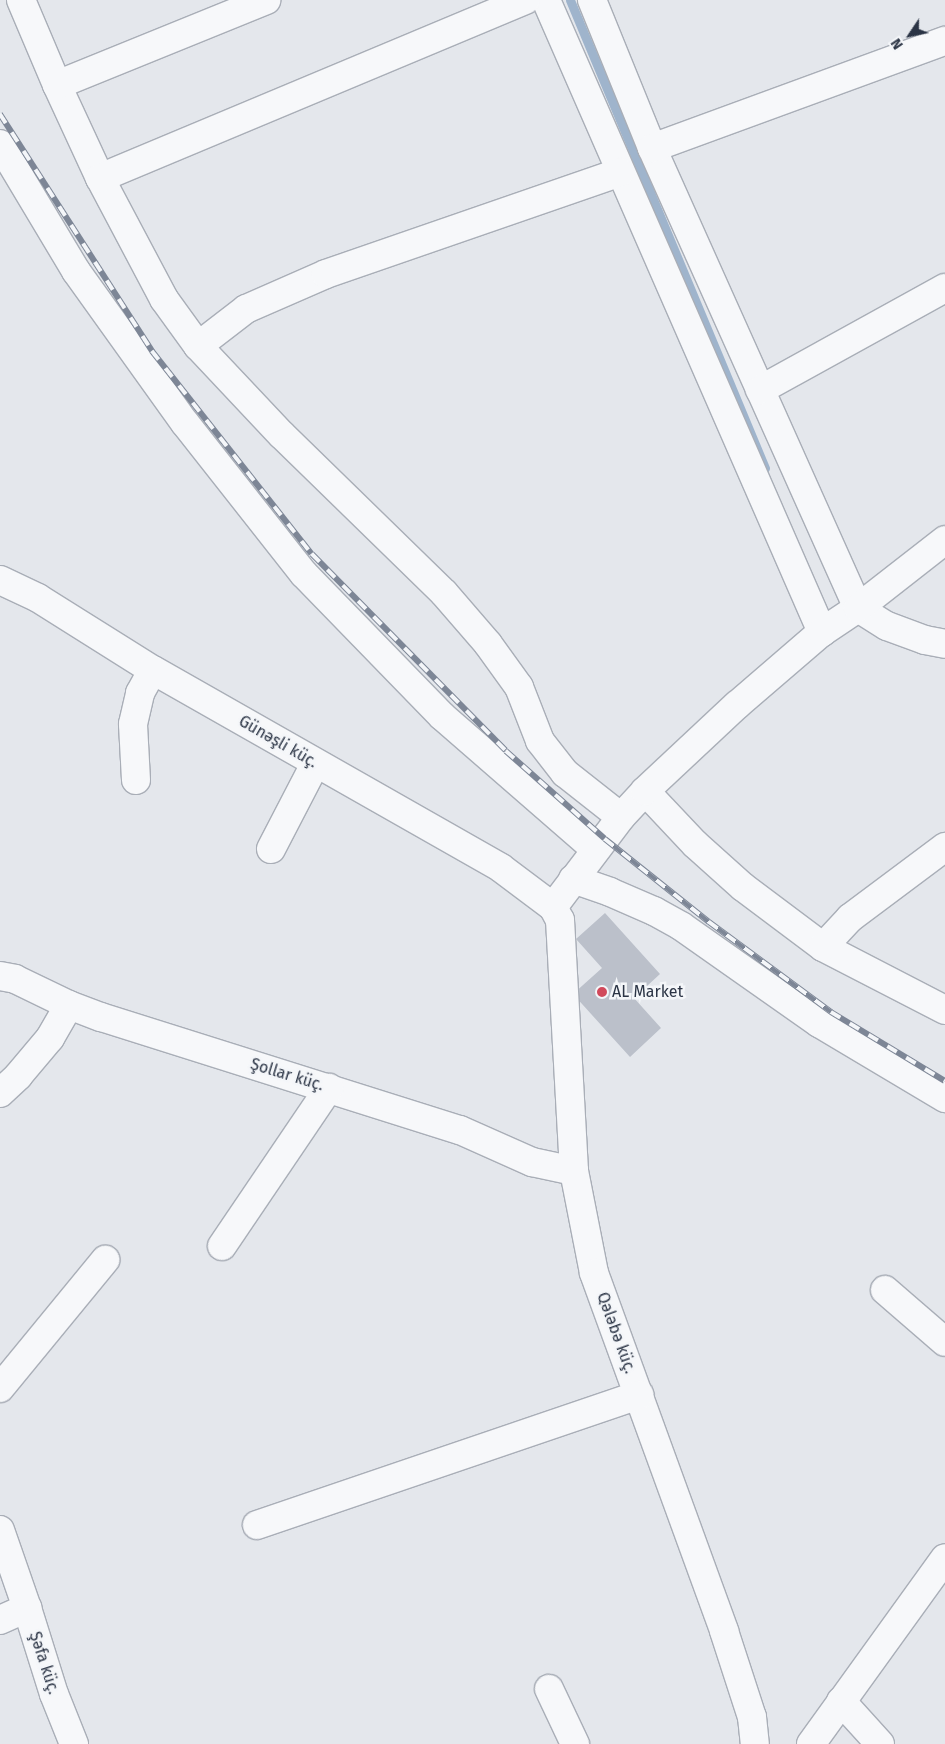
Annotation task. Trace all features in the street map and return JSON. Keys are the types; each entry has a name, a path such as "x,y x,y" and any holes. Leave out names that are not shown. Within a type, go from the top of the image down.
{"street":[{"path":"22,0 56,85 100,178 164,299 198,346 282,435 444,593 488,644 520,688 540,742 565,773 621,818"},
{"path":"56,85 266,0"},
{"path":"100,178 525,0"},
{"path":"546,0 822,632"},
{"path":"592,0 652,148 858,608 887,626 925,640 945,644"},
{"path":"652,148 945,41"},
{"path":"0,144 76,271 185,423 304,574 442,716 595,849"},
{"path":"198,346 246,309 326,274 620,172"},
{"path":"760,390 945,288"},
{"path":"553,907 595,849 645,791 737,704 822,632 858,608 945,540"},
{"name":"Günəşli küç.","path":"0,580 38,598 153,670 315,764 501,868 553,907"},
{"path":"136,780 134,724 140,693 153,670"},
{"path":"270,849 315,764"},
{"path":"645,791 695,844 736,881 823,947 945,1010"},
{"path":"823,947 850,918 945,847"},
{"path":"573,879 610,892 654,911 680,926 819,1022 945,1098"},
{"name":"Qələbə küç.","path":"553,907 560,920 574,1171 594,1273 724,1631 752,1717 755,1744"},
{"name":"Şollar küç.","path":"0,976 15,979 69,1005 460,1130 532,1162 574,1171"},
{"path":"0,1093 18,1076 50,1038 69,1005"},
{"path":"222,1246 329,1088"},
{"path":"0,1388 105,1260"},
{"path":"885,1290 945,1342"},
{"path":"257,1524 639,1395"},
{"path":"0,1530 27,1608"},
{"path":"811,1744 945,1558"},
{"name":"Şəfa küç.","path":"0,1620 27,1608 54,1694 74,1744"},
{"path":"549,1689 575,1744"},
{"path":"841,1701 880,1744"}],"building":[{"path":"605,913 660,974 634,998 661,1028 630,1057 573,994 602,968 576,939"}],"waterway":[{"path":"570,0 765,468"}],"railway":[{"path":"0,114 152,351 312,554 506,751 605,839 709,922 831,1012 945,1081"}],"place":[{"name":"AL Market","path":"602,992"}]}
